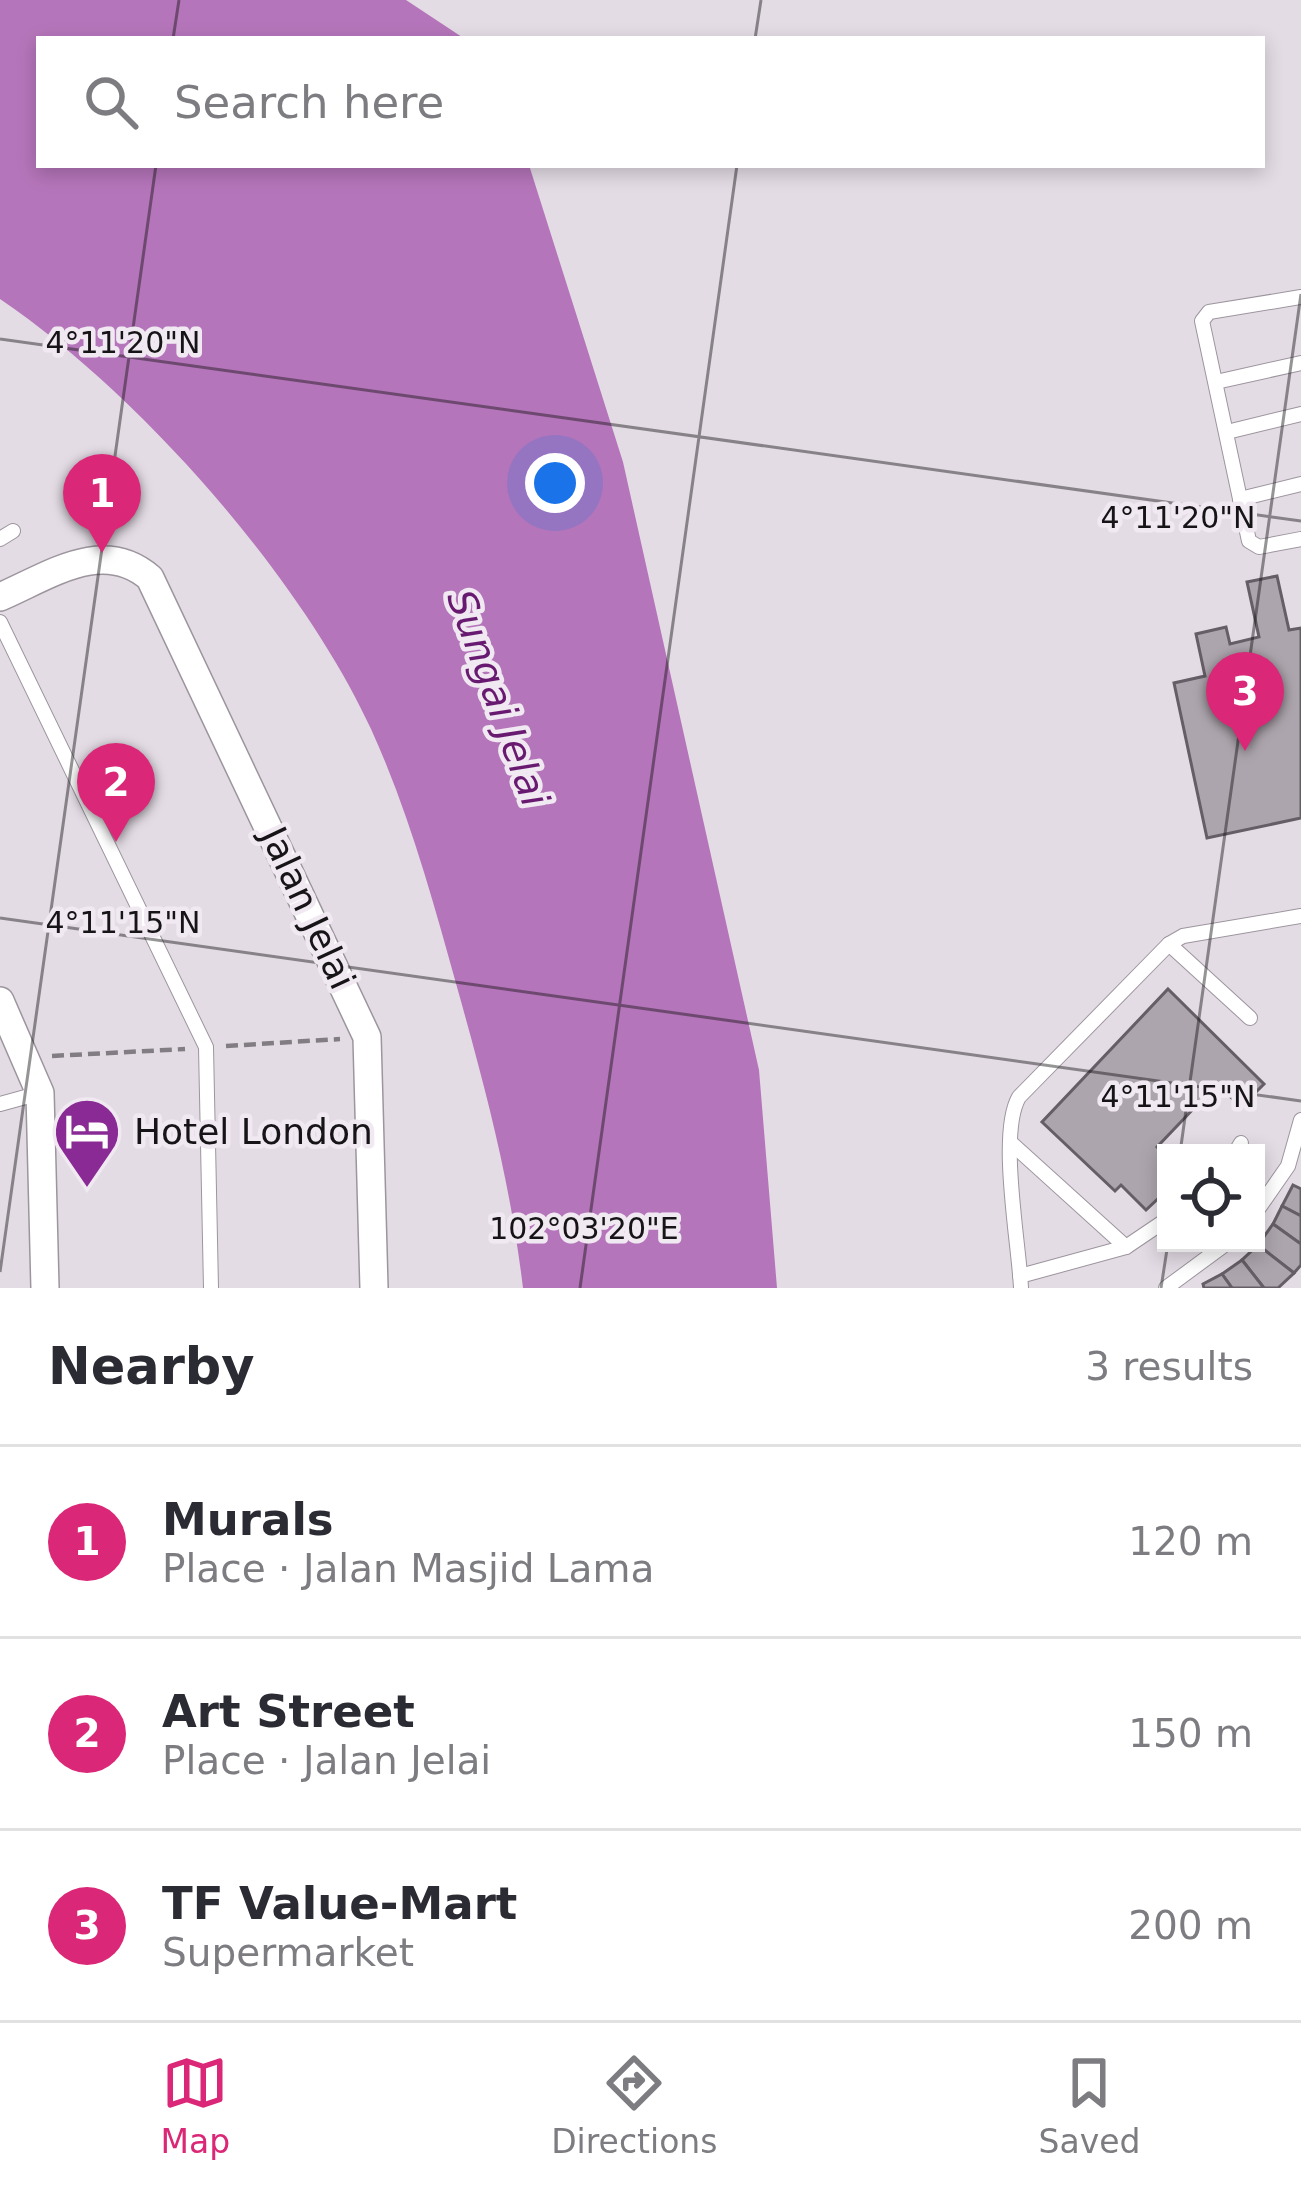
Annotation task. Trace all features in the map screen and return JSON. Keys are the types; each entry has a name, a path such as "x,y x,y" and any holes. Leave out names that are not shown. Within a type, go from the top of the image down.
{"street":[{"name":"Jalan Jelai","path":"0,597 86,560 128,561 150,578 309,904 367,1037 374,1288"},
{"path":"4,1019 40,1094 45,1288"}],"lane":[{"path":"1301,297 1209,312 1202,320 1249,541 1258,547 1301,539"},
{"path":"1216,382 1301,363"},
{"path":"1227,432 1301,414"},
{"path":"1240,499 1301,484"},
{"path":"0,622 206,1048 211,1288"},
{"path":"1157,1226 1126,1246 1021,1282 1011,1115 1019,1096 1169,944 1183,936 1301,916"},
{"path":"1169,944 1250,1018"},
{"path":"0,1104 40,1094"},
{"path":"1265,1202 1294,1170 1301,1120"},
{"path":"1012,1143 1126,1246"},
{"path":"1166,1288 1215,1252"}],"water":[{"name":"Sungai Jelai","path":"0,0 406,0 460,36 36,36 36,168 530,168 623,462 759,1070 777,1288 523,1288 496,1136 429,888 384,760 341,671 259,551 160,436 53,338 0,299"}],"building":[{"path":"1277,576 1289,630 1301,628 1301,818 1207,838 1174,683 1205,676 1196,634 1226,627 1230,644 1259,637 1247,582"},
{"path":"1168,989 1264,1084 1241,1107 1217,1084 1157,1144 1157,1200 1146,1210 1121,1185 1115,1191 1042,1122"},
{"path":"1293,1185 1301,1189 1301,1216 1282,1206"},
{"path":"1282,1206 1301,1216 1301,1244 1273,1224"},
{"path":"1273,1224 1301,1244 1301,1265 1294,1273 1265,1250 1265,1235"},
{"path":"1265,1250 1294,1273 1278,1288 1264,1288 1242,1260 1251,1252"},
{"path":"1242,1260 1264,1288 1232,1288 1222,1274"},
{"path":"1222,1274 1232,1288 1204,1288 1203,1284"}],"place":[{"name":"Murals","path":"102,553"},
{"name":"TF Value-Mart","path":"1245,751"},
{"name":"Art Street","path":"116,842"},
{"name":"Hotel London","path":"87,1190"}]}
